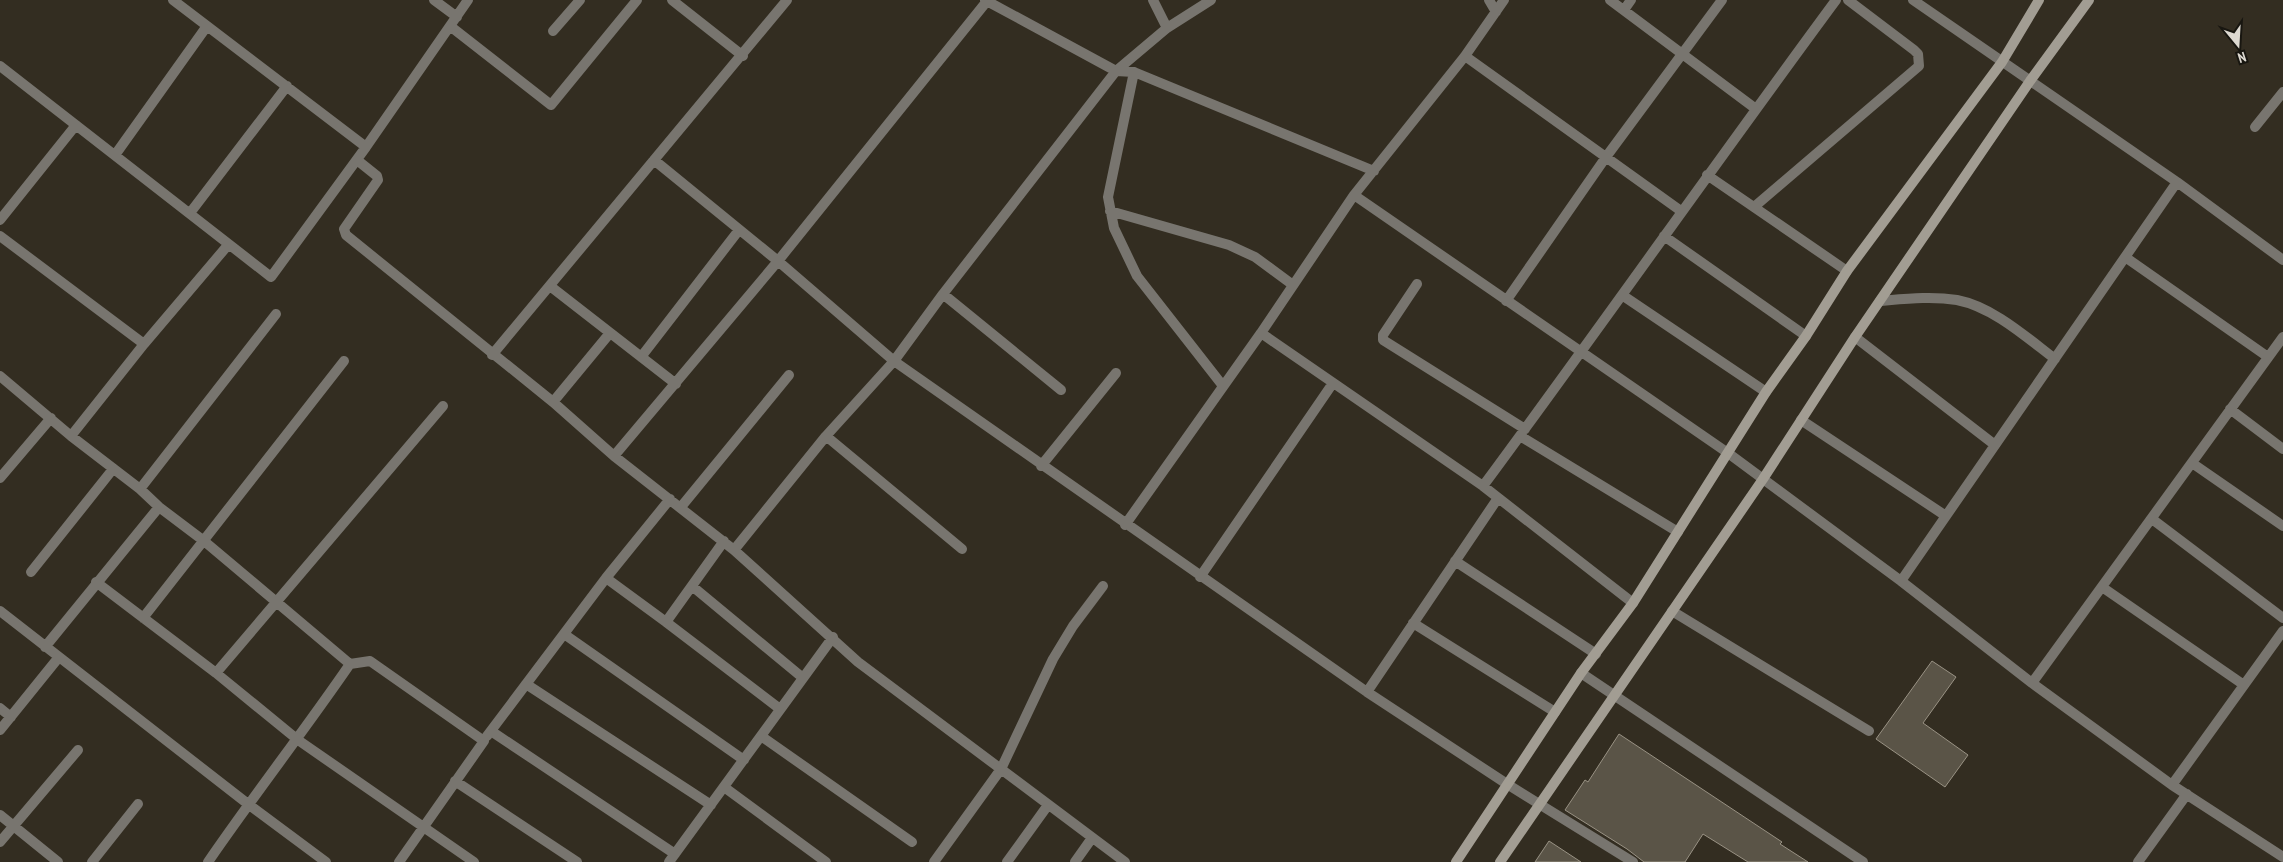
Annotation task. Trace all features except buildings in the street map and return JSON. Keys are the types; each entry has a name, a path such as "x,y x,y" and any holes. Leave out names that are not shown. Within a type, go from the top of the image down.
{"street":[{"path":"173,0 366,147"},
{"path":"434,0 457,17"},
{"path":"0,66 271,277 357,160 468,0"},
{"path":"553,31 580,0"},
{"path":"450,26 551,105 637,0"},
{"path":"672,0 743,56"},
{"path":"492,355 743,56 787,0"},
{"path":"1153,0 1168,28"},
{"path":"734,550 826,436 894,361 943,294 1116,71 1168,28 1211,0"},
{"path":"1489,0 1496,12"},
{"path":"1125,525 1354,195 1464,56 1504,0"},
{"path":"1610,0 1756,109"},
{"path":"1624,10 1631,0"},
{"path":"1506,301 1606,157 1722,0"},
{"path":"1483,486 1581,353 1707,175 1836,0"},
{"path":"1754,207 1920,66 1918,54 1914,50 1848,0"},
{"path":"1913,0 2177,182 2283,260"},
{"path":"1456,862 1555,712 1633,603 1766,392 1806,336 1847,271 2002,62 2039,0"},
{"path":"1500,862 1763,479 1855,337 2030,81 2088,0"},
{"path":"614,456 778,261 986,1 1116,71 1134,72 1374,171"},
{"path":"115,155 207,26"},
{"path":"1464,56 1681,211"},
{"path":"1134,72 1108,197 1114,228 1137,276 1223,386"},
{"path":"190,213 287,86"},
{"path":"2255,126 2283,92"},
{"path":"0,220 76,125"},
{"path":"357,160 377,176 378,180 344,229 344,233 552,402 614,456 724,541 858,662 1125,862"},
{"path":"654,160 778,261 894,361 1125,525 1367,692 1507,784 1633,862"},
{"path":"1707,175 1847,271"},
{"path":"1901,581 2177,182"},
{"path":"1354,195 1728,453 1901,581 2032,683 2172,784 2283,857"},
{"path":"1110,211 1228,245 1255,257 1293,285"},
{"path":"641,357 739,230"},
{"path":"0,236 144,344"},
{"path":"1664,236 1806,336"},
{"path":"71,436 144,344 228,244"},
{"path":"2125,257 2268,357"},
{"path":"1417,284 1383,335 1383,340 1678,532"},
{"path":"550,286 676,384"},
{"path":"943,294 1061,390"},
{"path":"1622,295 1766,392"},
{"path":"1880,301 1928,298 1957,300 1978,307 2004,322 2055,358"},
{"path":"140,489 276,314"},
{"path":"552,402 610,333"},
{"path":"1260,333 1483,486 1633,603"},
{"path":"1855,337 1995,445"},
{"path":"2032,683 2283,337"},
{"path":"143,618 344,361"},
{"path":"1041,466 1116,373"},
{"path":"681,507 789,374"},
{"path":"0,376 71,436 204,541 274,602 350,664"},
{"path":"1200,577 1333,383"},
{"path":"216,673 274,602 443,406"},
{"path":"2230,410 2283,449"},
{"path":"0,478 51,418"},
{"path":"1801,420 1946,516"},
{"path":"826,436 962,549"},
{"path":"2192,463 2283,526"},
{"path":"31,572 113,469"},
{"path":"1367,692 1498,498"},
{"path":"399,862 526,684 606,578 670,499"},
{"path":"45,647 159,507"},
{"path":"2152,519 2283,618"},
{"path":"666,622 724,541"},
{"path":"1455,561 1596,654"},
{"path":"606,578 780,709"},
{"path":"96,582 216,673 298,740 474,862"},
{"path":"692,586 803,678"},
{"path":"934,862 1001,769 1053,659 1073,626 1103,586"},
{"path":"2102,587 2244,685"},
{"path":"0,611 248,804 326,862"},
{"path":"1672,612 1869,731"},
{"path":"1414,623 1555,712"},
{"path":"2172,784 2283,631"},
{"path":"564,634 744,760"},
{"path":"491,731 672,858 832,638"},
{"path":"0,730 59,657"},
{"path":"208,862 248,804 298,740 350,664 370,661 484,741"},
{"path":"1581,674 1863,862"},
{"path":"526,684 711,805"},
{"path":"0,708 11,717"},
{"path":"760,736 912,842"},
{"path":"0,842 78,750"},
{"path":"455,781 577,862"},
{"path":"724,787 826,862"},
{"path":"2138,862 2187,794"},
{"path":"92,862 138,804"},
{"path":"1007,862 1048,805"},
{"path":"0,815 58,862"},
{"path":"1075,862 1092,838"}]}
